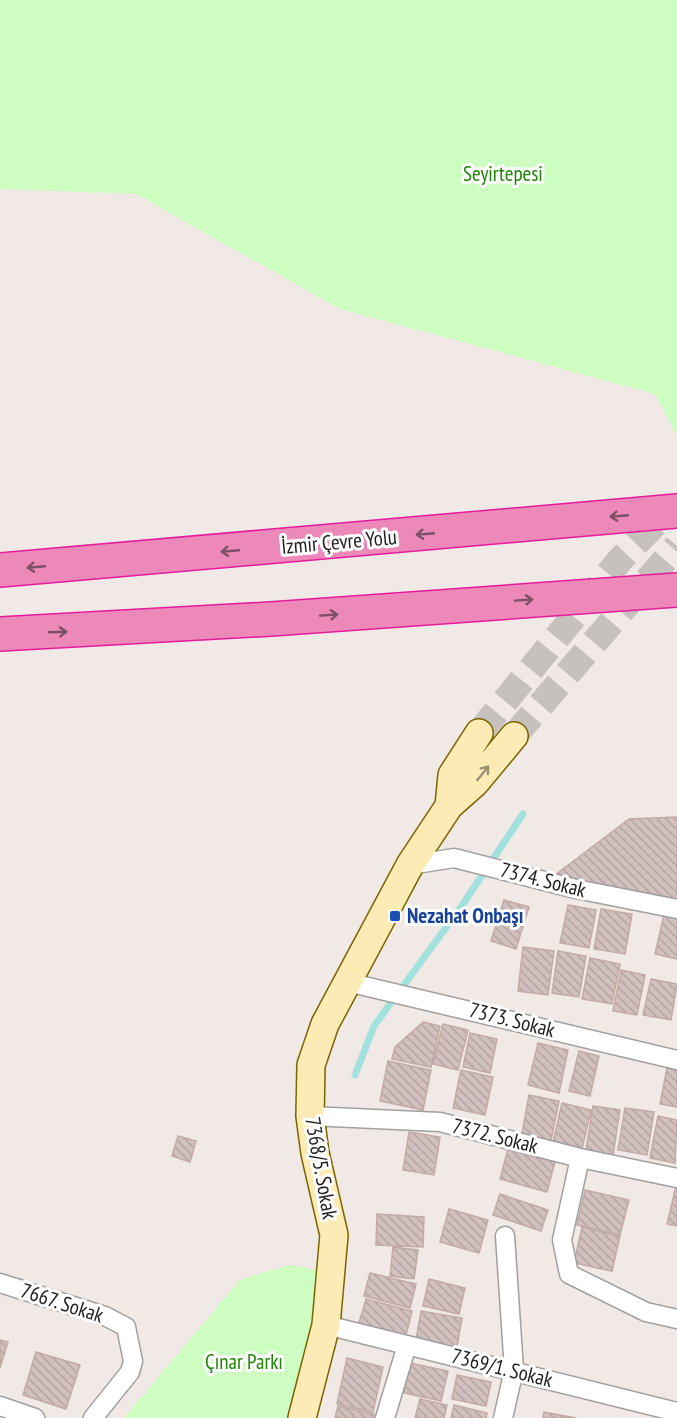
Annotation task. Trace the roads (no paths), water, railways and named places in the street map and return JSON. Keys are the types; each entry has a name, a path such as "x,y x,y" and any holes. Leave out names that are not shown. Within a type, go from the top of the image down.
{"highway":[{"name":"İzmir Çevre Yolu","path":"0,570 677,511"},
{"path":"0,634 271,619 677,590"}],"street":[{"name":"7368/5. Sokak","path":"449,806 452,775 478,733"},
{"name":"7368/5. Sokak","path":"302,1418 326,1325 334,1235 315,1153 310,1116 311,1065 325,1024 410,866 449,806 475,783 513,736"},
{"name":"7374. Sokak","path":"410,866 454,858 576,889 677,909"},
{"name":"7373. Sokak","path":"347,982 677,1060"},
{"name":"7372. Sokak","path":"310,1116 440,1122 580,1158 677,1178"},
{"path":"580,1158 562,1240 570,1274 646,1312 677,1318"},
{"path":"503,1418 514,1370 505,1236"},
{"name":"7667. Sokak","path":"0,1283 105,1316 126,1327 133,1361 130,1372 93,1418"},
{"name":"7369/1. Sokak","path":"326,1325 677,1412"},
{"path":"385,1418 407,1345"},
{"path":"0,1406 35,1418"}],"waterway":[{"path":"355,1075 374,1026 461,907 523,814"}],"tunnel":[{"path":"479,733 620,560 674,504"},
{"path":"514,736 677,546"}],"place":[{"name":"Nezahat Onbaşı","path":"395,916"}],"park label":[{"name":"Seyirtepesi","path":"503,174"},
{"name":"Çınar Parkı","path":"244,1362"}]}
